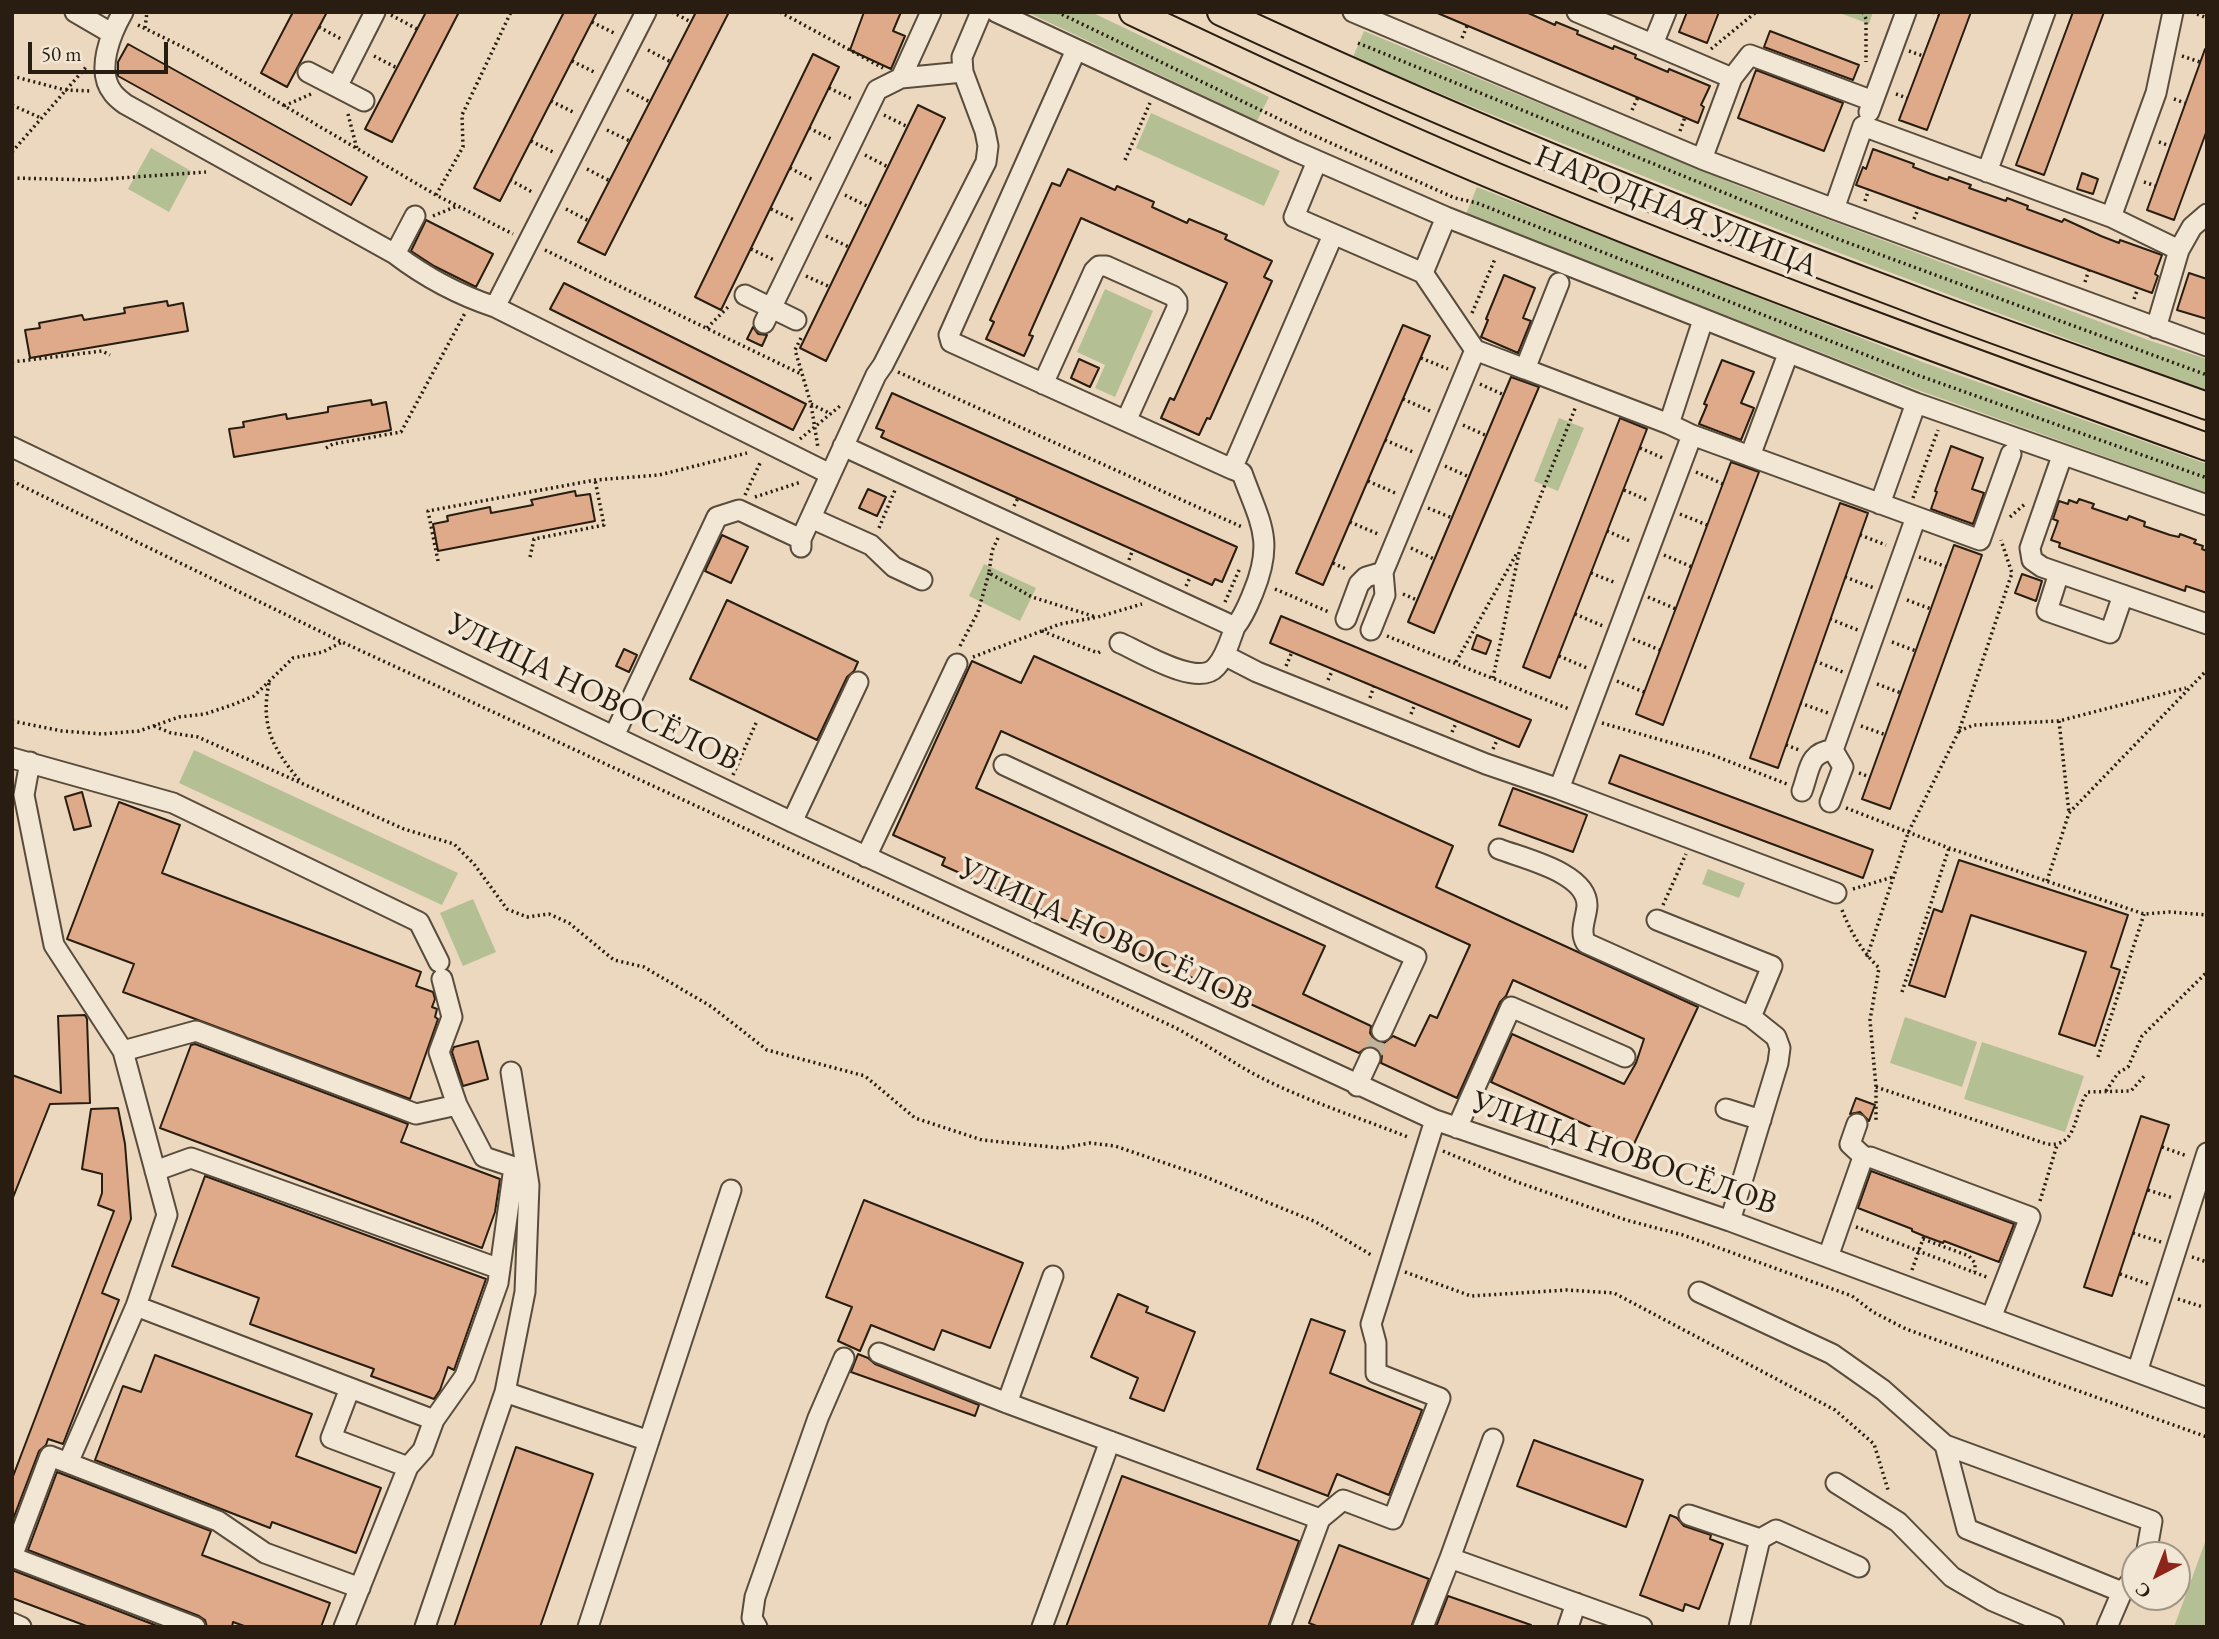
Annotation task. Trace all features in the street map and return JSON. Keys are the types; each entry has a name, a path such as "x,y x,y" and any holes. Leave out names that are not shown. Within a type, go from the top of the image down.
{"main road":[{"name":"НАРОДНАЯ УЛИЦА","path":"1133,12 1321,101 1514,184 1886,331 2207,447"},
{"name":"НАРОДНАЯ УЛИЦА","path":"1221,12 1337,66 1645,195 1901,296 2207,406"}],"street":[{"path":"75,12 115,27 106,75 111,91 125,104 395,254 417,271 826,472"},
{"path":"339,88 376,12"},
{"path":"495,307 646,12"},
{"path":"901,78 931,12"},
{"path":"614,736 717,517 739,510 801,543 826,472 843,446 876,375 986,162 988,146 985,131 963,72 962,57 981,12"},
{"path":"996,12 1317,161 1446,217 1916,403 2207,505"},
{"path":"1353,12 1387,19 1702,159 2207,346"},
{"path":"1577,12 1732,78"},
{"path":"1653,44 1666,12"},
{"path":"1834,209 1906,12"},
{"path":"1987,172 2045,12"},
{"path":"2111,217 2156,93 2173,12"},
{"path":"1076,50 949,335 951,342 1242,473 1264,533 1265,555 1258,582 1215,669 1202,675 1186,673 1120,643"},
{"path":"1702,159 1732,78 1750,55 1873,101"},
{"path":"308,72 364,102"},
{"path":"767,315 877,90 901,78 963,72"},
{"path":"1863,126 2111,217 2179,250"},
{"path":"1317,161 1294,217 1423,273 1475,350 1692,435 1980,541 2011,454"},
{"path":"2156,328 2179,250 2192,227 2207,214"},
{"path":"395,254 415,216"},
{"path":"1423,273 1446,217"},
{"path":"1232,469 1333,234"},
{"path":"1043,384 1094,271 1099,266 1106,266 1173,296 1177,302 1177,308 1126,421"},
{"path":"1525,369 1559,284"},
{"path":"739,299 799,329"},
{"path":"1669,424 1703,320"},
{"path":"1371,630 1385,595 1382,572 1475,350"},
{"path":"1750,456 1788,354"},
{"path":"1880,504 1916,403"},
{"path":"1559,789 1692,435"},
{"path":"843,446 1235,626"},
{"name":"УЛИЦА НОВОСЁЛОВ","path":"12,447 866,857 1435,1120 1730,1221 2207,1398"},
{"path":"2062,456 2030,548 2032,560 2042,568 2207,624"},
{"path":"1833,750 1911,516"},
{"path":"811,518 870,545 894,567 922,580"},
{"path":"1346,619 1359,584 1382,572"},
{"path":"2059,573 2047,611 2060,616 2110,633 2123,595"},
{"path":"1224,655 1257,672 1486,764 1836,894"},
{"path":"866,857 957,664"},
{"path":"792,822 858,682"},
{"path":"1802,791 1814,756 1821,751 1833,750"},
{"path":"1830,802 1843,767 1833,750"},
{"path":"68,1463 136,1306 167,1215 123,1051 54,945 24,795 21,760 173,803 419,922 441,970 452,1017 439,1052 457,1105 484,1157 514,1167 498,1283 465,1376 434,1420 423,1450 408,1466 344,1627"},
{"path":"1004,765 1416,957 1382,1031"},
{"path":"1499,849 1575,880 1584,891 1587,904 1582,936 1586,943 1751,1017 1776,1037 1780,1048 1779,1063 1730,1221"},
{"path":"1657,920 1772,966 1751,1017"},
{"path":"1457,1128 1511,1007 1625,1058"},
{"path":"123,1051 196,1031 416,1114 457,1105"},
{"path":"1357,1086 1370,1058"},
{"path":"425,1627 505,1392 525,1292 529,1185 511,1072"},
{"path":"1727,1108 1761,1120"},
{"path":"1280,1627 1320,1519 1343,1500 1393,1519 1440,1398 1376,1373 1376,1343 1371,1324 1435,1120"},
{"path":"1857,1124 1850,1144 1868,1158 2030,1217 1991,1318"},
{"path":"2137,1372 2205,1157"},
{"path":"155,1171 191,1158 500,1269"},
{"path":"1828,1257 1861,1163 1868,1158"},
{"path":"588,1627 732,1190"},
{"path":"1007,1403 1053,1276"},
{"path":"1699,1292 1832,1354 1882,1390 1945,1445 2152,1521 2148,1541"},
{"path":"136,1306 434,1420"},
{"path":"879,1353 1320,1519"},
{"path":"757,1627 752,1618 755,1597 818,1418 844,1358"},
{"path":"350,1388 331,1438 408,1466"},
{"path":"505,1392 649,1441"},
{"path":"1423,1627 1493,1438"},
{"path":"1042,1627 1110,1441"},
{"path":"1945,1445 1967,1529 2121,1592"},
{"path":"195,1627 12,1557 50,1456 218,1521 265,1553 360,1588"},
{"path":"1836,1483 1898,1522 1952,1577 1993,1601 2054,1627"},
{"path":"1689,1515 1760,1539"},
{"path":"1739,1627 1760,1539 1776,1530 1859,1567"},
{"path":"1450,1558 1642,1627"},
{"path":"2107,1627 2121,1594"},
{"path":"1568,1627 1576,1603"},
{"path":"12,1623 21,1627"}],"path":[{"path":"145,28 147,12"},
{"path":"386,12 417,29"},
{"path":"436,195 463,147 462,115 511,12"},
{"path":"672,12 691,22"},
{"path":"780,12 901,78"},
{"path":"1057,12 1306,132 1455,198 1477,202 1920,376 2207,478"},
{"path":"1695,62 1756,12"},
{"path":"1863,12 1866,19 1866,69 1873,101"},
{"path":"1933,12 1939,15"},
{"path":"2192,12 2207,18"},
{"path":"1462,40 1467,26"},
{"path":"12,152 100,50 115,27 145,28 193,52 436,195 801,373"},
{"path":"1358,43 1835,238 2207,375"},
{"path":"12,76 65,90 111,91"},
{"path":"339,88 357,149"},
{"path":"1632,112 1638,97"},
{"path":"1125,160 1150,103"},
{"path":"12,105 41,118"},
{"path":"1679,132 1685,117"},
{"path":"12,178 92,180 243,170"},
{"path":"1864,203 1869,189"},
{"path":"415,216 427,218 457,206"},
{"path":"1914,221 1919,207"},
{"path":"1464,334 1495,259"},
{"path":"2085,282 2089,270"},
{"path":"2134,299 2138,288"},
{"path":"326,448 333,444 401,432 472,299"},
{"path":"707,328 739,299"},
{"path":"773,448 761,461 744,501 826,472 811,404 795,350 799,329"},
{"path":"12,362 102,351 110,355"},
{"path":"883,365 1256,533 1264,533"},
{"path":"1456,662 1520,548 1582,391"},
{"path":"438,561 428,511 595,480 659,475 773,448 814,427 846,402"},
{"path":"811,404 842,419"},
{"path":"1911,516 1938,428"},
{"path":"870,545 903,474"},
{"path":"530,557 534,539 604,525 595,480"},
{"path":"12,481 342,642 1174,1027 1264,1079 1517,1182 1626,1220 1684,1235 1852,1296 1873,1312 1906,1329 2207,1437"},
{"path":"2008,519 2039,490 2054,481"},
{"path":"1006,521 992,551 978,612 956,653 957,664 1060,624 1160,601 1169,595"},
{"path":"1867,957 1908,833 1959,731 2012,573 2001,540 2002,533"},
{"path":"1493,678 1520,548"},
{"path":"989,573 1032,597 1098,617"},
{"path":"1258,582 1346,619"},
{"path":"1371,630 1586,716 1710,754 1802,791"},
{"path":"1040,631 1098,653 1120,643"},
{"path":"12,721 62,731 102,734 139,731 179,717 205,714 232,705 254,695 293,659 323,652 342,642"},
{"path":"2069,813 2207,670"},
{"path":"269,683 269,735 286,764 302,782"},
{"path":"1959,731 1974,724 2059,721 2188,688"},
{"path":"2047,881 2069,813 2059,721"},
{"path":"732,777 756,723"},
{"path":"154,726 172,733 198,737 404,829 454,844 474,864 507,909 527,917 549,914 569,923 614,960 644,967 712,1007 767,1050 865,1076 915,1118 982,1140 1062,1148 1090,1143 1115,1146 1203,1176 1316,1222 1389,1266 1471,1296 1567,1290 1614,1293 1835,1410 1874,1444 1898,1522"},
{"path":"1830,802 1948,848 2144,914 2170,912 2207,915"},
{"path":"1657,920 1693,840"},
{"path":"1902,992 1948,848"},
{"path":"1868,1158 1877,1106 1870,1020 1879,968 1867,957 1851,933 1836,894 1894,877"},
{"path":"2098,1057 2144,914"},
{"path":"2106,1091 2118,1073 2128,1067 2142,1036 2207,972"},
{"path":"2030,1217 2036,1213 2057,1145 2069,1137 2085,1096 2093,1091 2131,1091 2146,1074"},
{"path":"1876,1087 2057,1145"},
{"path":"2162,1147 2205,1157"},
{"path":"2148,1190 2191,1204"},
{"path":"1841,1221 2004,1283"},
{"path":"2133,1233 2177,1247"},
{"path":"1911,1271 1924,1237 1969,1256 1975,1263 1975,1272"},
{"path":"2120,1275 2203,1307"}],"green space":[{"path":"1027,12 1091,12 1269,97 1257,121"},
{"path":"1837,12 1873,12 1869,24"},
{"path":"1364,31 1744,188 2151,341 2207,359 2207,390 1778,229 1353,57"},
{"path":"1151,113 1280,171 1264,206 1136,148"},
{"path":"151,148 191,171 169,212 128,189"},
{"path":"1477,187 1925,363 2207,464 2207,493 1915,389 1466,214"},
{"path":"1105,289 1153,311 1115,397 1095,388 1105,365 1077,352"},
{"path":"1559,418 1584,428 1558,491 1534,481"},
{"path":"984,564 1036,588 1020,621 969,596"},
{"path":"194,750 458,873 442,905 179,783"},
{"path":"1708,869 1745,883 1739,898 1702,884"},
{"path":"473,899 496,952 463,966 440,913"},
{"path":"1905,1017 1977,1042 1962,1087 1890,1063"},
{"path":"1982,1042 2084,1076 2065,1132 1964,1099"},
{"path":"2207,1537 2207,1627 2174,1627 2180,1611 2191,1611 2191,1581"}],"building":[{"path":"293,12 327,12 287,87 261,73"},
{"path":"426,12 459,12 392,142 365,129"},
{"path":"564,12 597,12 500,201 474,188"},
{"path":"696,12 729,12 605,255 578,242"},
{"path":"864,12 901,12 893,31 905,36 891,69 850,50"},
{"path":"1435,12 1526,12 1555,25 1556,22 1578,31 1577,34 1613,49 1614,46 1636,55 1635,58 1668,72 1669,69 1710,86 1701,105 1704,107 1698,123"},
{"path":"1687,12 1719,12 1707,43 1679,32"},
{"path":"1940,12 1971,12 1927,130 1899,120"},
{"path":"2073,12 2104,12 2044,175 2016,165"},
{"path":"1770,31 1859,65 1853,80 1764,47"},
{"path":"128,44 367,177 351,205 118,76 118,62"},
{"path":"2205,49 2207,130 2174,220 2147,210"},
{"path":"813,54 839,67 721,310 695,297"},
{"path":"1756,70 1843,103 1824,151 1738,118"},
{"path":"918,105 945,118 826,361 800,348"},
{"path":"1873,149 1914,164 1913,167 1931,174 1971,185 1969,188 2006,201 2007,198 2028,206 2027,209 2062,222 2064,219 2119,243 2120,240 2162,255 2152,293 1856,185 1863,167 1866,169"},
{"path":"1068,169 1115,190 1117,186 1154,202 1152,207 1187,223 1189,219 1227,235 1225,239 1272,261 1264,277 1272,281 1210,419 1207,418 1199,435 1161,418 1170,398 1174,400 1227,283 1081,218 1029,335 1033,336 1024,356 986,339 994,322 990,320 1052,183 1060,186"},
{"path":"2082,173 2098,179 2093,194 2077,189"},
{"path":"426,220 493,254 476,287 411,251"},
{"path":"2189,273 2207,279 2207,319 2177,310"},
{"path":"1504,275 1535,288 1523,318 1531,321 1518,353 1481,337"},
{"path":"564,283 806,404 793,430 550,309"},
{"path":"167,301 168,306 183,303 188,331 30,358 25,330 40,328 39,323 82,315 84,320 125,313 124,308"},
{"path":"1403,325 1430,336 1323,585 1296,573"},
{"path":"753,327 758,334 767,335 762,346 747,339"},
{"path":"1079,359 1099,368 1090,387 1071,378"},
{"path":"1722,360 1754,372 1741,403 1754,408 1741,440 1699,424"},
{"path":"1511,377 1539,387 1434,633 1408,622"},
{"path":"892,393 1237,547 1222,582 1215,579 1212,585 881,437 884,431 876,428"},
{"path":"371,400 372,405 386,402 391,430 234,457 229,429 244,427 243,422 286,414 287,419 328,412 328,407"},
{"path":"1620,418 1647,429 1550,678 1523,667"},
{"path":"1951,446 1983,458 1972,489 1984,493 1973,524 1931,509"},
{"path":"1731,462 1759,472 1663,725 1636,714"},
{"path":"868,489 886,497 877,516 859,508"},
{"path":"575,491 576,496 590,494 595,521 438,551 433,524 448,521 447,516 490,507 491,513 533,505 531,500"},
{"path":"2079,499 2094,504 2092,508 2127,520 2129,516 2145,522 2144,526 2196,540 2194,543 2203,546 2202,549 2207,551 2207,593 2186,586 2185,591 2059,547 2060,543 2051,540 2058,521 2053,519 2059,501 2068,504 2069,500 2077,503"},
{"path":"1840,503 1868,513 1778,768 1750,758"},
{"path":"722,535 748,547 731,583 705,571"},
{"path":"1954,545 1982,555 1890,809 1862,799"},
{"path":"2022,574 2042,581 2036,601 2015,593"},
{"path":"727,600 858,662 847,677 817,740 690,679"},
{"path":"1281,616 1531,720 1519,747 1270,643"},
{"path":"1477,635 1491,641 1486,654 1472,649"},
{"path":"624,649 637,655 629,672 616,666"},
{"path":"1034,656 1453,846 1436,887 1698,1007 1633,1146 1491,1082 1512,1034 1624,1084 1636,1063 1644,1039 1513,980 1506,996 1500,1002 1457,1098 1381,1063 1382,1056 1376,1047 1368,1046 1359,1053 942,865 945,858 893,835 972,661 1021,683","holes":["1001,731 1470,945 1437,1018 1430,1015 1415,1046 1393,1036 1384,1043 1376,1042 1370,1033 1371,1026 1303,994 1325,946 976,788"]},
{"path":"1620,755 1873,850 1863,878 1609,783"},
{"path":"1513,788 1587,815 1573,852 1499,825"},
{"path":"82,792 91,826 74,830 65,797"},
{"path":"119,802 180,825 162,873 421,972 416,986 433,992 435,999 432,1007 437,1009 435,1017 438,1019 410,1099 123,992 134,964 67,939"},
{"path":"1959,860 2128,915 2111,967 2120,970 2095,1046 2059,1034 2086,952 1971,915 1945,997 1909,985 1934,909 1942,912"},
{"path":"85,1015 90,1103 50,1104 12,1200 12,1075 61,1093 58,1016"},
{"path":"478,1041 488,1079 463,1086 452,1052 454,1047"},
{"path":"195,1044 408,1124 401,1142 500,1179 495,1212 482,1248 160,1128 191,1045"},
{"path":"1856,1098 1875,1105 1869,1121 1860,1112 1850,1114"},
{"path":"118,1108 125,1144 131,1219 102,1293 119,1300 63,1444 48,1439 39,1451 12,1522 12,1479 114,1211 98,1205 102,1193 102,1174 82,1169 91,1109"},
{"path":"2141,1116 2169,1125 2112,1296 2084,1287"},
{"path":"1871,1171 2014,1224 1999,1262 1924,1236 1858,1208"},
{"path":"205,1176 486,1279 454,1370 448,1367 434,1399 371,1376 374,1369 250,1324 259,1298 172,1266"},
{"path":"864,1200 1023,1263 990,1348 942,1330 934,1350 871,1325 860,1351 838,1341 852,1307 826,1297"},
{"path":"1118,1294 1148,1307 1146,1312 1195,1332 1164,1411 1130,1398 1138,1378 1091,1357"},
{"path":"1311,1319 1345,1331 1330,1373 1422,1410 1389,1495 1337,1474 1328,1496 1257,1469"},
{"path":"858,1354 875,1364 979,1405 975,1416 851,1372"},
{"path":"155,1355 312,1414 296,1456 381,1488 356,1553 272,1522 270,1528 95,1460 123,1386 141,1392"},
{"path":"1534,1440 1643,1480 1626,1527 1517,1486"},
{"path":"516,1447 593,1474 540,1627 454,1627"},
{"path":"57,1472 211,1531 202,1555 330,1603 321,1627 247,1627 233,1622 232,1627 207,1627 205,1620 199,1616 28,1550"},
{"path":"1122,1476 1299,1541 1268,1627 1066,1627"},
{"path":"1670,1515 1684,1526 1711,1535 1710,1539 1723,1544 1699,1609 1685,1604 1683,1611 1640,1595"},
{"path":"1339,1545 1429,1579 1411,1627 1319,1627 1309,1623"},
{"path":"12,1570 160,1627 89,1627 12,1598"},
{"path":"1448,1596 1531,1625 1436,1627"}],"tunnel":[{"path":"1370,1058 1382,1031"}]}
